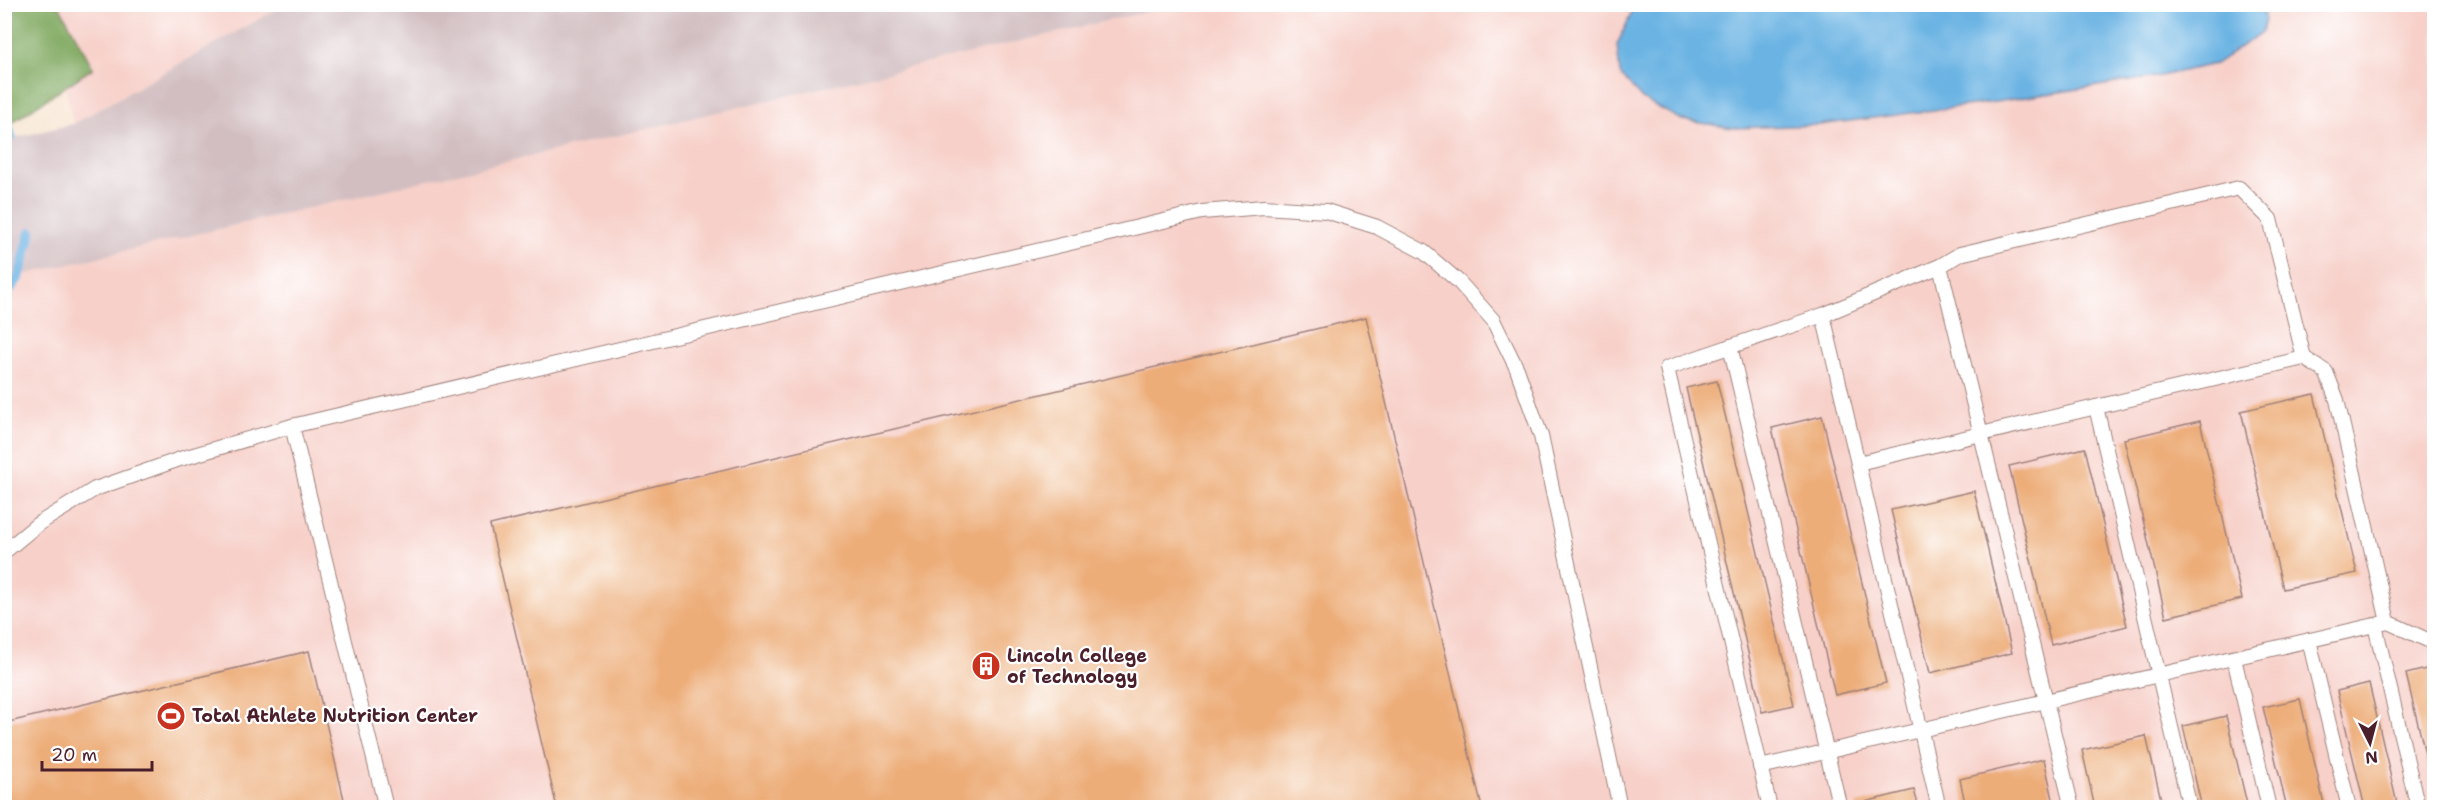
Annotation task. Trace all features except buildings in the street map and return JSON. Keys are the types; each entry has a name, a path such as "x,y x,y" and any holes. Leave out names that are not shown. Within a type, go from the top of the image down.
{"lane":[{"path":"1770,807 1667,368 1823,315 1941,266 1960,254 2239,188 2270,219 2304,358 2326,372 2337,400 2418,807"},
{"path":"4,552 38,524 95,489 180,459 292,426 1202,212 1264,207 1326,211 1377,227 1424,252 1460,282 1493,320 1517,369 1541,436 1620,807"},
{"path":"1941,266 2072,807"},
{"path":"1823,315 1939,807"},
{"path":"1730,346 1840,807"},
{"path":"1858,463 2304,358"},
{"path":"2096,407 2190,807"},
{"path":"292,426 387,807"},
{"path":"1760,767 2381,624 2434,643"},
{"path":"2309,640 2349,807"},
{"path":"2234,658 2269,807"}],"shaded area":[{"path":"47,4 284,5 73,124"},
{"path":"568,4 1175,5 5,279 5,140 73,124 284,5 557,5 557,7"},
{"path":"1175,5 2434,5 2434,807 5,807 4,279"}],"green space":[{"path":"5,4 59,5 93,68 5,127"}],"water":[{"path":"1639,4 2261,4 2265,20 2262,32 2215,64 2155,77 1995,102 1819,125 1733,128 1682,120 1642,99 1620,74 1617,45 1634,8"}],"waterway":[{"path":"4,111 11,136"},
{"path":"4,297 19,277 31,232"}],"place":[{"name":"Lincoln College of Technology","path":"986,666"},
{"name":"Total Athlete Nutrition Center","path":"171,716"}]}
